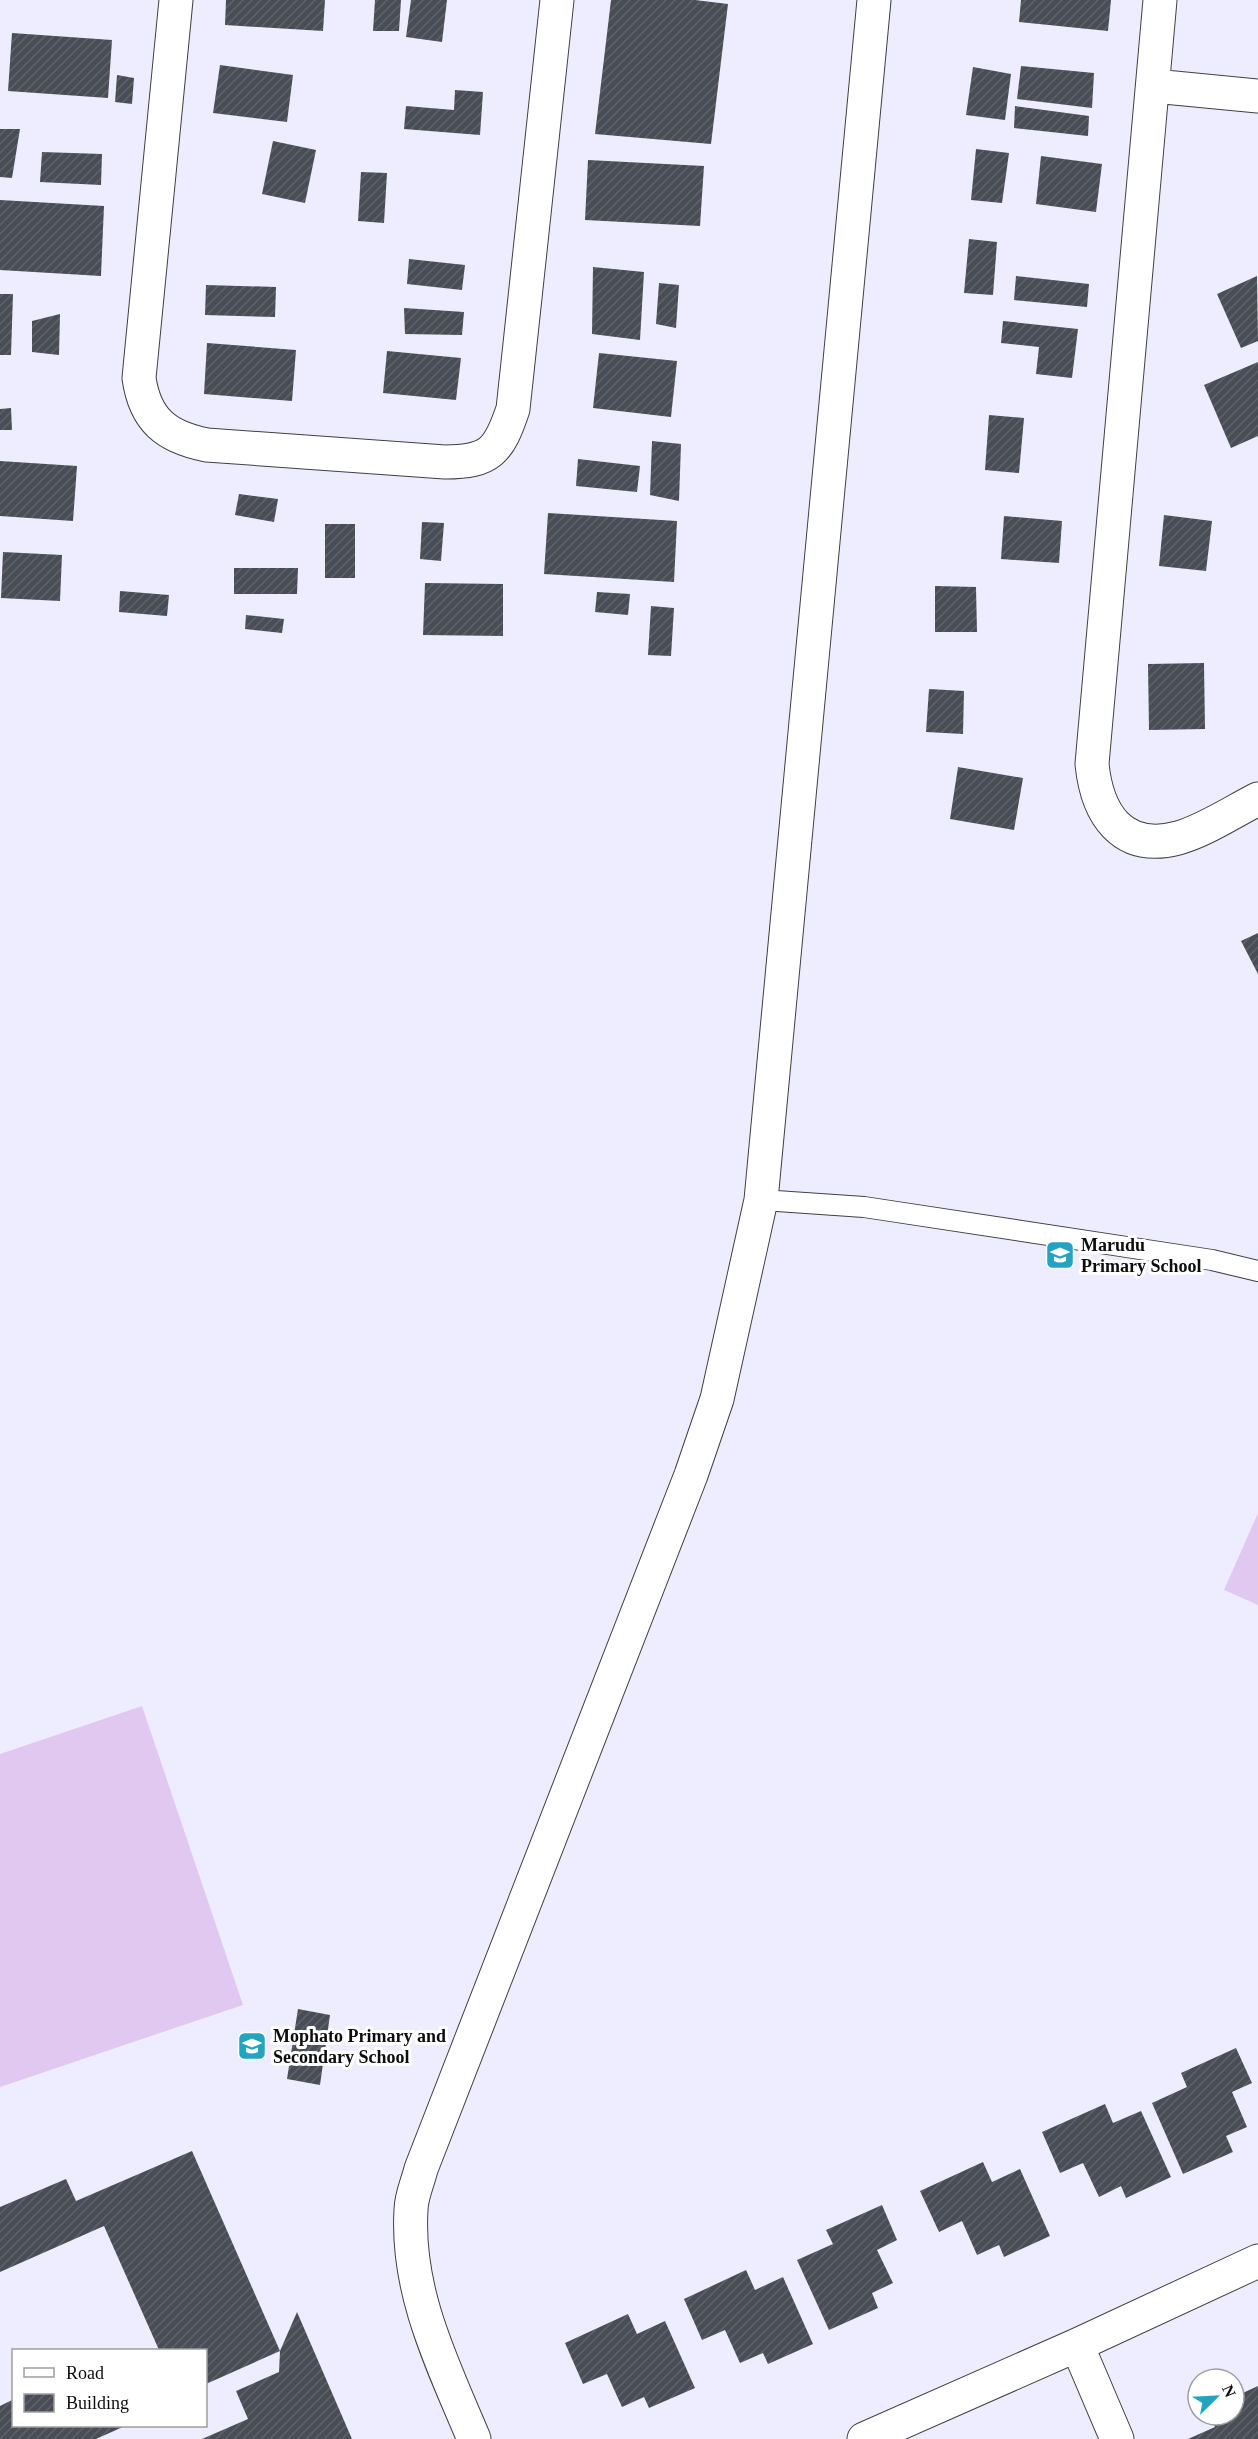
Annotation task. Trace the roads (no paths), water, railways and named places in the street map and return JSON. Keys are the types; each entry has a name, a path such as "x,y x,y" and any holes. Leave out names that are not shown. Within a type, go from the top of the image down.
{"street":[{"path":"176,0 139,378 142,399 151,414 167,432 186,441 207,445 471,462 488,454 500,442 513,409 557,0"},
{"path":"474,2439 430,2336 417,2290 411,2208 421,2169 691,1475 717,1399 761,1200 874,0"},
{"path":"1161,0 1092,764 1098,798 1114,825 1126,834 1139,839 1179,837 1258,799"},
{"path":"1154,86 1258,96"},
{"path":"864,2439 1077,2345 1258,2261"},
{"path":"1077,2345 1118,2439"}],"lane":[{"path":"761,1200 876,1209 1212,1260 1258,1271"}],"place":[{"name":"Marudu Primary School","path":"1060,1255"},
{"name":"Mophato Primary and Secondary School","path":"252,2046"}]}
